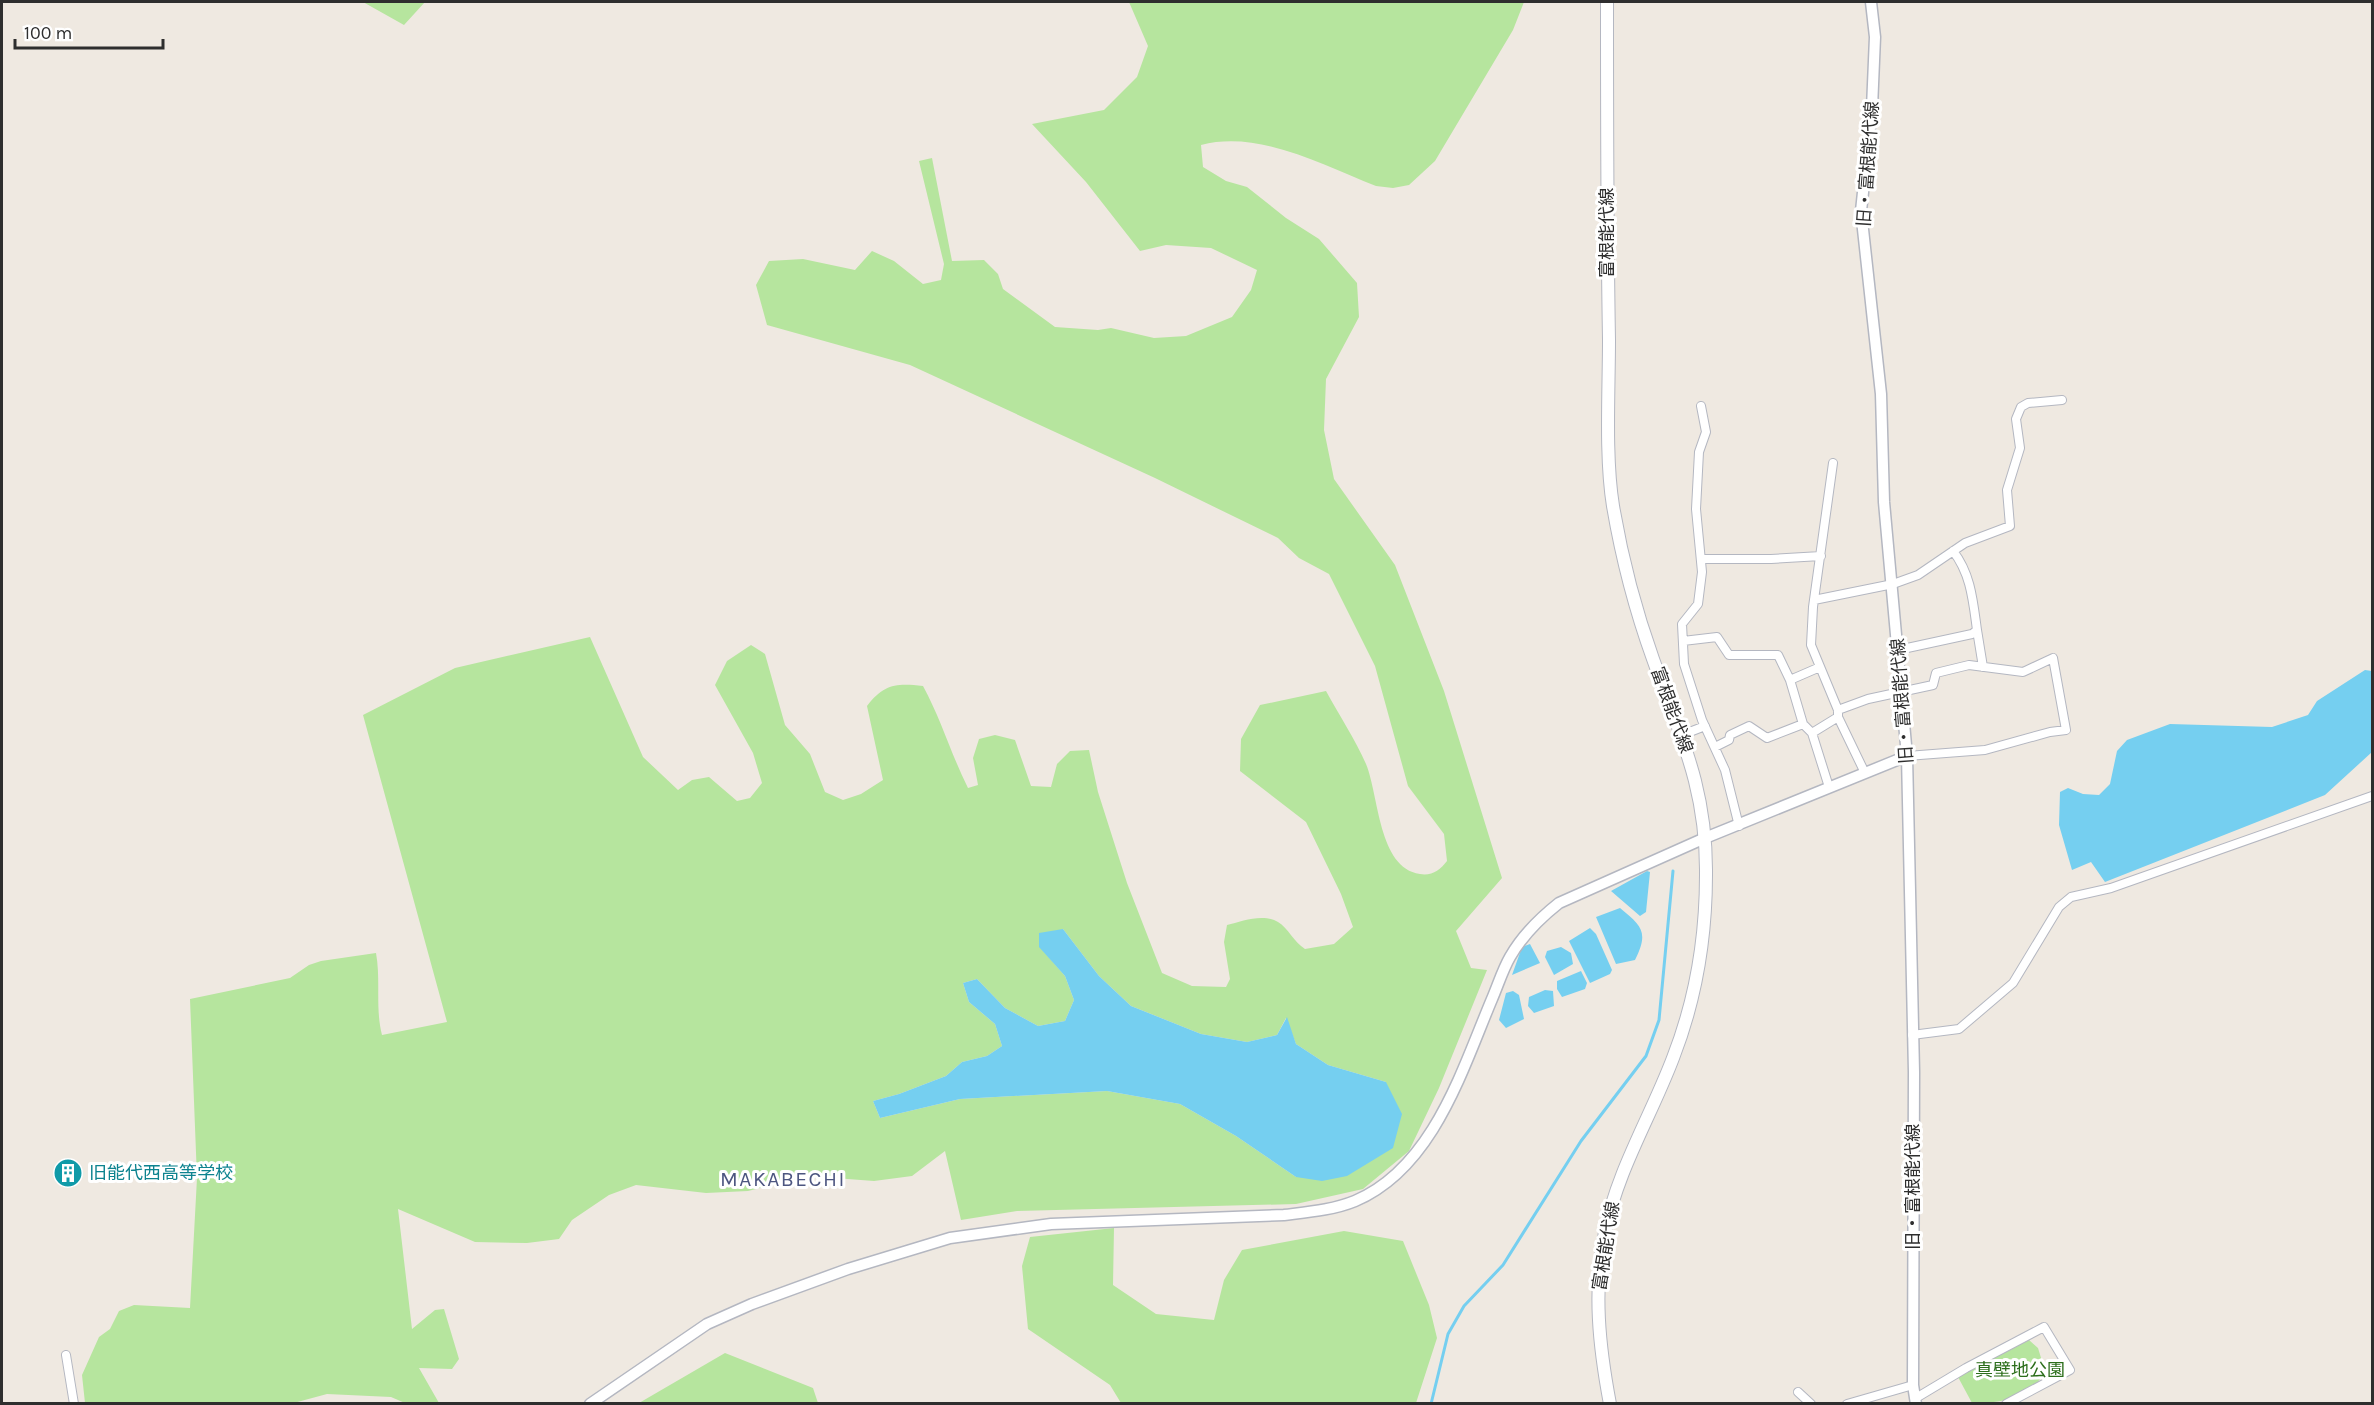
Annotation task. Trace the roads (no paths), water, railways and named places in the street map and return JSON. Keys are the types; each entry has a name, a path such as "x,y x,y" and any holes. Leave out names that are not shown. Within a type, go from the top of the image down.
{"main road":[{"name":"富根能代線","path":"1607,2 1607,204 1612,499 1625,571 1654,661 1683,735 1697,779 1705,838 1705,924 1691,1002 1672,1061 1616,1191 1605,1232 1597,1300 1599,1337 1610,1404"}],"street":[{"name":"旧・富根能代線","path":"1871,2 1875,37 1861,211 1881,393 1884,502 1907,756 1914,1072 1913,1385 1916,1401"},
{"path":"1814,600 1893,584 1918,575 1953,550 2010,526 2007,490 2020,448 2016,419 2020,407 2028,403 2062,400"},
{"path":"1701,406 1707,432 1700,452 1696,509 1701,559 1698,604 1682,624 1684,664 1705,726 1725,770 1739,826"},
{"path":"1833,463 1814,600 1811,645 1864,773"},
{"path":"1953,550 1963,563 1971,589 1983,667"},
{"path":"1701,559 1821,556"},
{"path":"1898,650 1972,634 1977,630"},
{"path":"1683,641 1717,637 1729,654 1778,655 1790,680 1803,724 1812,733 1829,787"},
{"path":"590,1404 707,1324 752,1304 848,1269 950,1238 1062,1224 1284,1215 1321,1210 1356,1201 1391,1179 1412,1158 1435,1126 1510,956 1540,918 1559,903 1705,838 1907,756 1985,750 2050,732 2066,730 2053,657 2023,672 1969,665 1936,673 1933,685 1868,699 1838,714 1812,733"},
{"path":"1790,680 1820,668"},
{"path":"1715,747 1729,740 1730,735 1749,726 1767,738 1803,724"},
{"path":"1683,735 1705,726"},
{"path":"1912,1035 1959,1029 2013,983 2059,907 2071,897 2111,888 2373,796"},
{"path":"1916,1401 2044,1327 2070,1370 2006,1404"},
{"path":"66,1355 74,1404"},
{"path":"1847,1404 1913,1385"},
{"path":"1798,1392 1811,1404"}],"water":[{"path":"2365,670 2372,671 2372,752 2325,795 2105,882 2091,862 2072,870 2059,825 2060,792 2068,788 2083,794 2099,795 2110,784 2117,751 2127,740 2170,724 2272,727 2308,715 2317,701"},
{"path":"1647,871 1650,872 1646,912 1640,916 1611,891"},
{"path":"1620,908 1638,925 1641,930 1642,943 1635,960 1616,964 1596,917"},
{"path":"1590,928 1596,934 1612,970 1610,974 1590,983 1569,941"},
{"path":"1063,929 1099,976 1131,1006 1201,1034 1247,1042 1277,1035 1287,1017 1296,1044 1328,1065 1386,1082 1402,1114 1393,1148 1347,1176 1322,1181 1296,1177 1236,1136 1180,1104 1107,1091 960,1099 880,1118 873,1101 899,1094 946,1076 962,1062 987,1056 1002,1046 995,1024 969,1002 963,983 977,979 1005,1008 1038,1026 1065,1021 1074,1000 1065,976 1039,947 1039,933"},
{"path":"1530,944 1540,963 1512,975 1522,947"},
{"path":"1561,947 1571,953 1573,964 1554,975 1545,957 1547,951"},
{"path":"1581,971 1587,983 1585,989 1562,997 1557,989 1557,981"},
{"path":"1545,990 1553,991 1554,1006 1534,1013 1528,1006 1529,997"},
{"path":"1513,991 1519,995 1524,1019 1506,1028 1499,1020 1506,993"}],"waterway":[{"path":"1431,1404 1448,1334 1464,1306 1503,1265 1581,1141 1646,1056 1659,1020 1673,871"}],"place":[{"name":"旧能代西高等学校","path":"68,1173"}],"district":[{"name":"MAKABECHI","path":"783,1179"}],"park label":[{"name":"真壁地公園","path":"2020,1370"}]}
